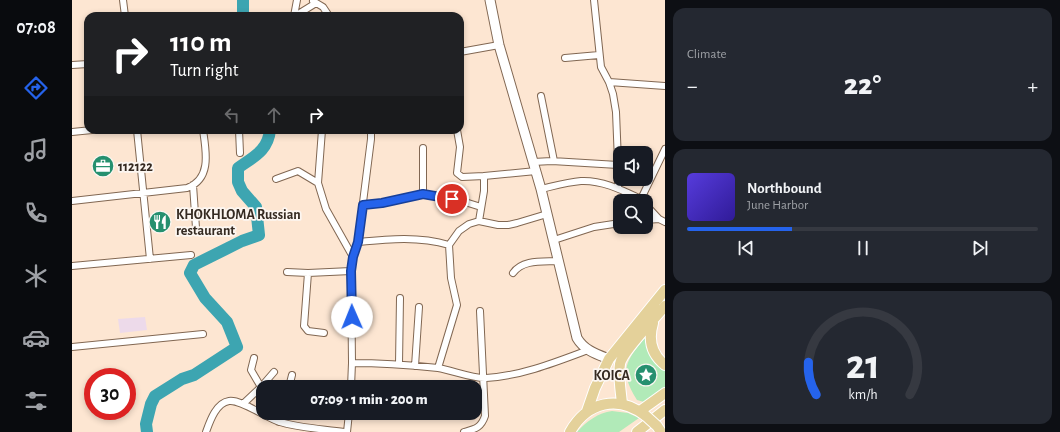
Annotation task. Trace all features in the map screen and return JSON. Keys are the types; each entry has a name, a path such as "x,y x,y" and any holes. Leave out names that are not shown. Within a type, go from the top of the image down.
{"main road":[{"path":"587,411 595,388 609,359 665,290"},
{"path":"622,404 619,371 621,359 627,349 665,306"},
{"path":"653,321 650,332 652,351 665,365"},
{"path":"643,413 665,393"},
{"path":"570,432 579,418 587,411 603,405 622,404 631,406 643,413 662,432 665,430"},
{"path":"637,432 665,410"}],"street":[{"path":"123,0 124,12"},
{"path":"295,12 297,0"},
{"path":"323,0 323,7"},
{"path":"490,0 499,45 541,189 577,338 588,350 609,359"},
{"path":"594,0 601,67 609,82 616,112 617,146"},
{"path":"299,12 314,1 323,7 326,12"},
{"path":"464,51 499,45"},
{"path":"565,58 599,56"},
{"path":"72,65 84,64"},
{"path":"609,82 665,86"},
{"path":"541,96 554,161"},
{"path":"72,132 84,131"},
{"path":"137,134 150,259"},
{"path":"72,201 187,188 193,185 200,178 206,167 203,134"},
{"path":"239,134 240,153"},
{"path":"322,134 318,183 326,208 353,257"},
{"path":"351,380 351,271 353,257 358,242 371,134"},
{"path":"458,134 460,147 457,173 462,177 484,176 554,161 613,165"},
{"path":"422,148 423,194"},
{"path":"645,194 665,150"},
{"path":"276,179 298,171 318,183"},
{"path":"479,221 484,191 484,176"},
{"path":"541,189 580,181 589,181 618,188 630,194"},
{"path":"193,185 196,228"},
{"path":"363,205 382,203 423,194 465,202 481,207"},
{"path":"653,212 662,221"},
{"path":"438,368 457,305 450,278 449,245 464,227 469,224 479,221 498,225 508,225 547,214"},
{"path":"554,240 594,227 613,224"},
{"path":"358,242 399,238 425,239 449,245"},
{"path":"72,266 191,255"},
{"path":"513,273 517,268 528,263 559,261"},
{"path":"286,272 308,273 351,271"},
{"path":"308,273 304,326 308,331 324,332"},
{"path":"399,364 400,298"},
{"path":"414,366 419,307"},
{"path":"464,432 483,424 484,378 480,310"},
{"path":"72,346 203,334"},
{"path":"352,363 399,364 438,368 484,378 516,374 555,363 588,350"},
{"path":"254,358 251,370 257,380"},
{"path":"267,380 274,372"},
{"path":"291,380 292,375"},
{"path":"243,404 256,392"},
{"path":"206,432 211,418 224,403 234,401 280,422 344,432"},
{"path":"347,432 348,420"}],"shaded area":[{"path":"145,317 147,330 120,333 118,319"}],"green space":[{"path":"646,336 665,367 665,387 656,395 644,402 637,400 631,389 626,373 629,360"},
{"path":"612,411 628,413 639,418 619,432 577,432 593,418"}],"waterway":[{"path":"243,0 243,12"},
{"path":"147,432 146,424 151,404 155,396 182,379 194,375 237,347 227,322 205,298 190,273 194,265 242,241 259,235 256,207 242,191 238,182 238,168 259,153 266,143 269,134"}],"place":[{"name":"112122","path":"103,166"},
{"name":"KHOKHLOMA Russian restaurant","path":"160,222"},
{"name":"KOICA","path":"646,375"}],"route":[{"path":"352,317 351,271 353,257 358,242 363,205 382,203 423,194 452,199"}]}
